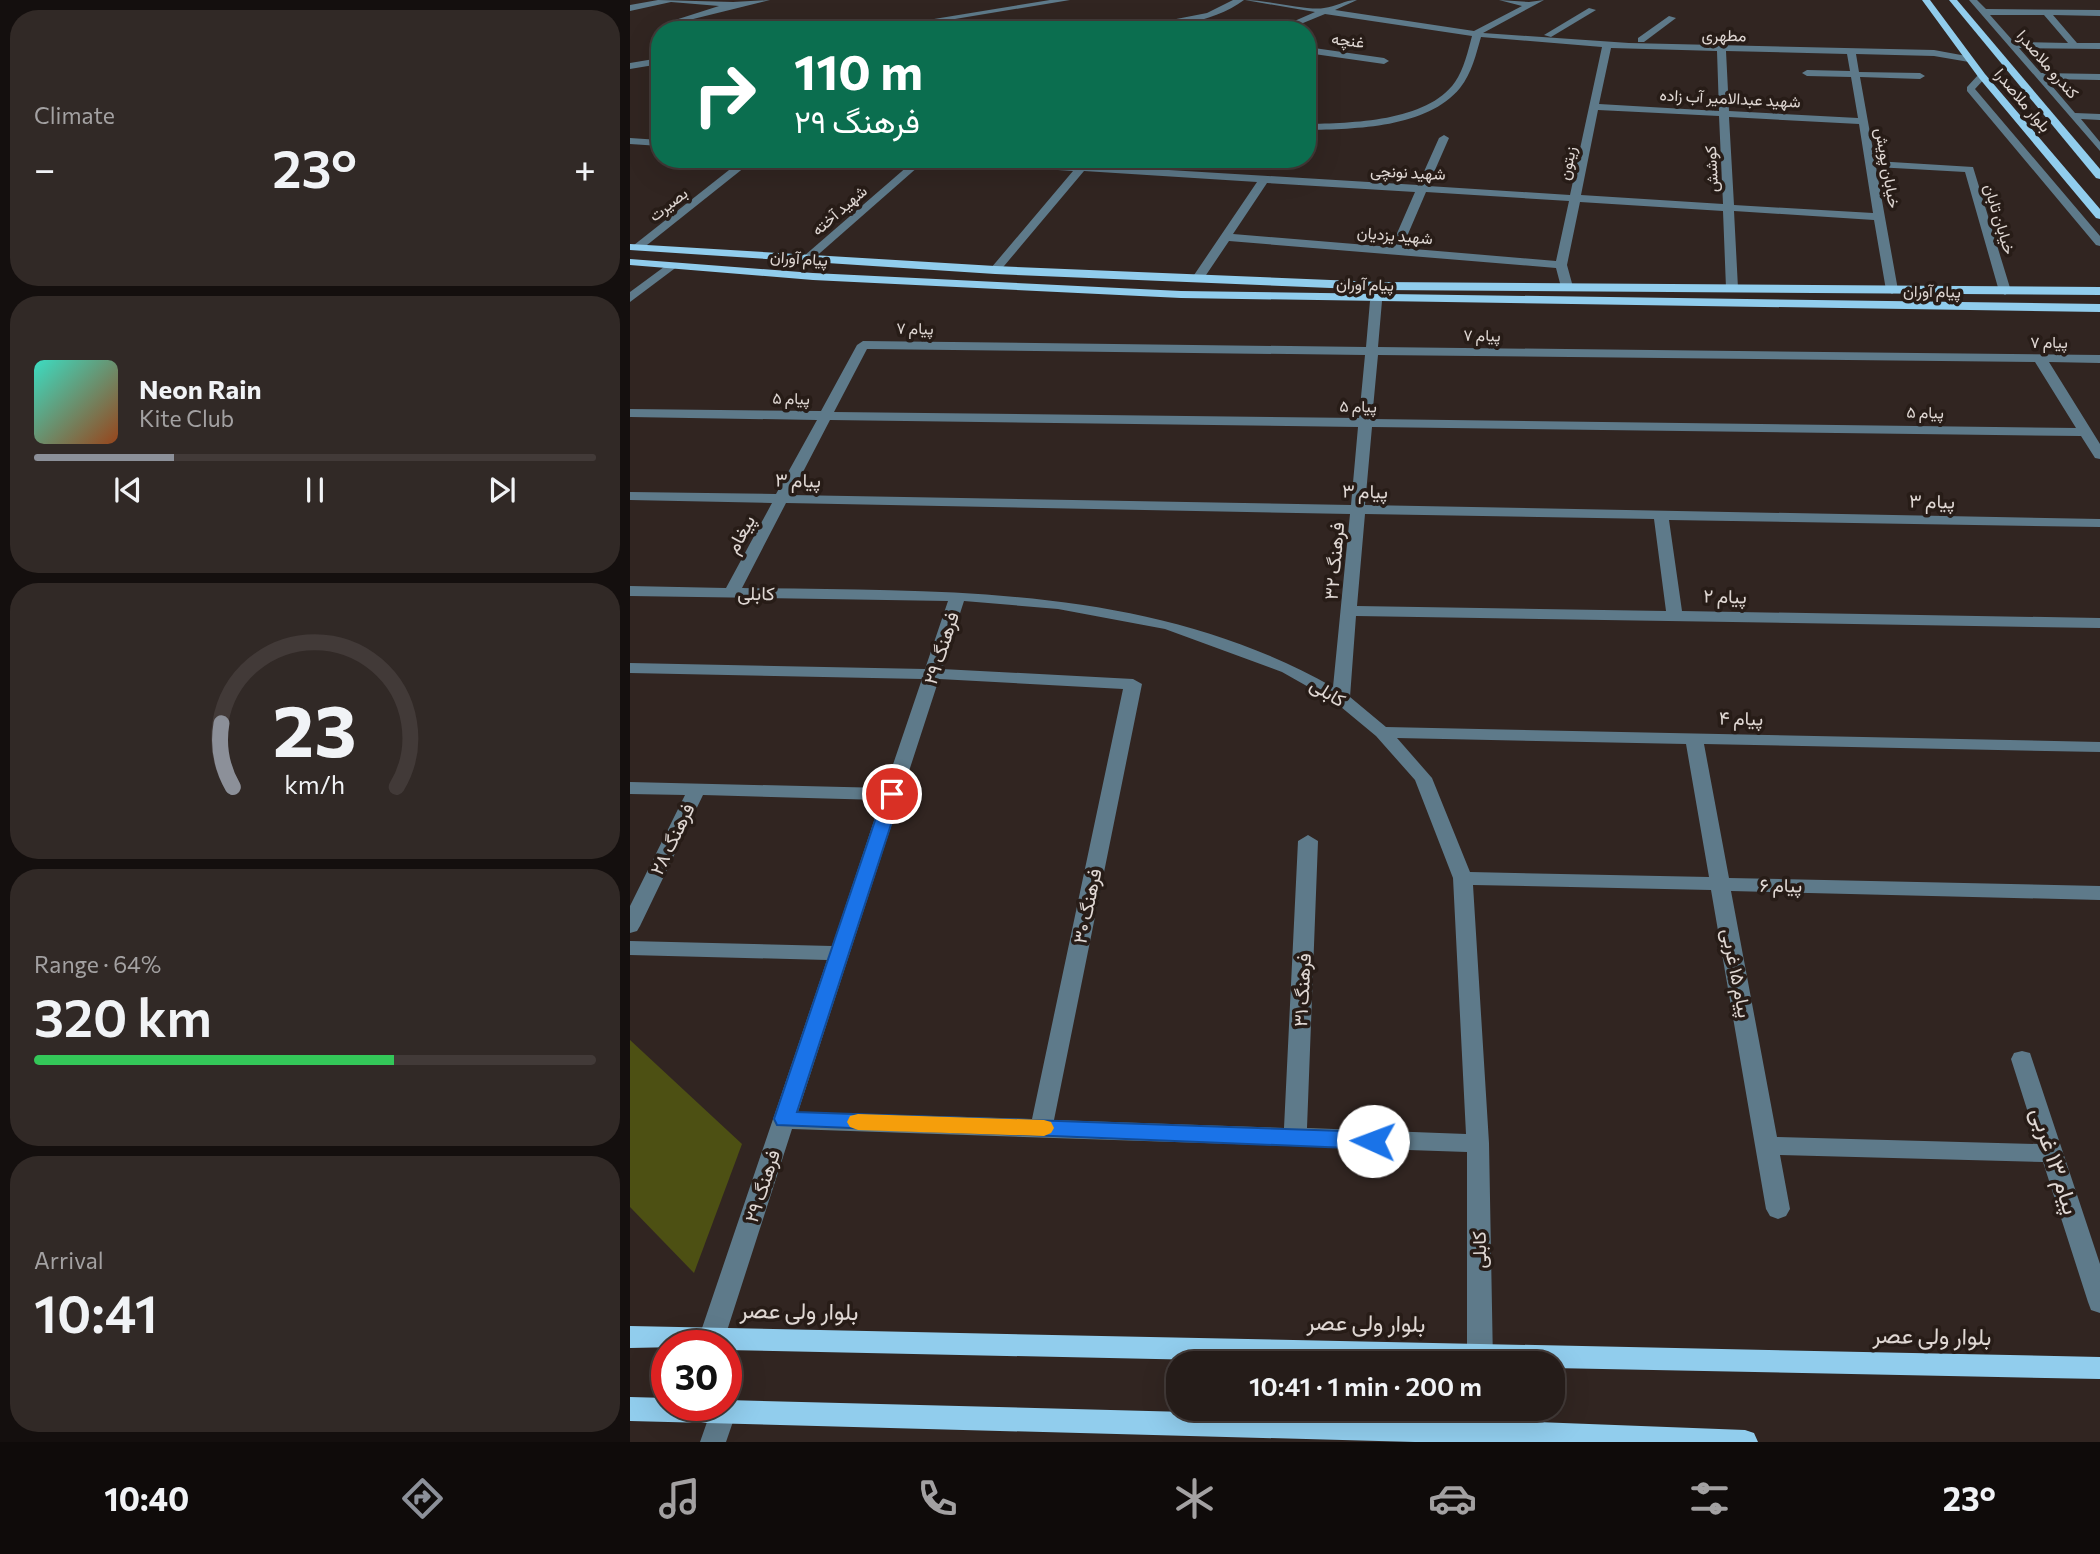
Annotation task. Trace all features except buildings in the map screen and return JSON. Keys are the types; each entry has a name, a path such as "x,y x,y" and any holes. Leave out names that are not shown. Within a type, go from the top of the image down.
{"main road":[{"name":"بلوار ملاصدرا","path":"1926,0 1982,76 2100,216"},
{"name":"بلوار ملاصدرا","path":"1953,0 2100,176"},
{"name":"پیام آوران","path":"634,247 995,270 1379,286 2100,291"},
{"name":"پیام آوران","path":"630,262 894,280 1376,301 2099,305"},
{"path":"894,280 908,264"},
{"path":"2083,291 2099,305"},
{"name":"بلوار ولی عصر","path":"630,1337 651,1337"},
{"name":"بلوار ولی عصر","path":"742,1338 1201,1351"},
{"name":"بلوار ولی عصر","path":"1565,1360 2100,1368"},
{"path":"630,1409 651,1409"},
{"path":"742,1410 1480,1428 1745,1442"}],"street":[{"path":"630,8 671,0 733,5"},
{"path":"676,21 733,5 766,0"},
{"path":"929,21 1066,0"},
{"path":"1175,21 1209,15 1240,0"},
{"name":"مطهری","path":"1249,0 1478,32 1932,49 1969,59"},
{"path":"1300,21 1353,0"},
{"path":"1503,0 1530,5"},
{"path":"1316,126 1377,123 1432,104 1455,89 1478,32 1540,0"},
{"name":"کندرو ملاصدرا","path":"1973,0 2100,148"},
{"path":"977,6 987,12"},
{"path":"1548,34 1592,10"},
{"path":"1983,12 2100,13"},
{"path":"2047,13 2074,45"},
{"path":"1641,40 1671,18"},
{"name":"مطهری","path":"1478,32 1502,38 1607,46 1721,49 1932,49 1956,41"},
{"path":"2011,45 2100,46"},
{"name":"زیتون","path":"1567,287 1561,265 1607,46"},
{"name":"کوشش","path":"1721,49 1732,288"},
{"name":"غنچه","path":"1316,51 1384,61"},
{"name":"خیابان پویش","path":"1851,51 1892,290"},
{"path":"630,65 651,62"},
{"path":"1807,73 1920,76"},
{"path":"1982,76 1970,89 2100,243"},
{"path":"2038,76 2100,77"},
{"name":"شهید عبدالامیر آب زاده","path":"1594,107 1864,121"},
{"path":"2073,116 2100,117"},
{"path":"1395,251 1425,189 1444,138"},
{"path":"630,141 651,142"},
{"name":"خیابان تابان","path":"1871,164 1969,169 2005,291"},
{"name":"بصیرت","path":"634,247 738,168"},
{"name":"شهید آخته","path":"808,258 912,168"},
{"path":"995,270 1081,168"},
{"name":"شهید نونچی","path":"1081,168 1880,217"},
{"path":"1143,172 1146,168"},
{"path":"1198,278 1264,179"},
{"name":"شهید یزدیان","path":"1226,237 1561,265"},
{"path":"630,298 672,266"},
{"name":"فرهنگ ۳۲","path":"1341,698 1376,301"},
{"name":"پیام ۷","path":"863,345 2100,359"},
{"name":"پیغام","path":"731,593 863,345"},
{"path":"2040,359 2100,455"},
{"name":"پیام ۵","path":"630,413 2086,432"},
{"name":"پیام ۳","path":"630,496 2100,523"},
{"path":"1661,515 1675,616"},
{"name":"کابلی","path":"630,591 958,596 1058,604 1169,625 1289,668 1341,698 1382,732 1423,778 1463,878 1471,979 1478,1143 1480,1351"},
{"name":"فرهنگ ۲۹","path":"714,1330 958,596"},
{"name":"پیام ۲","path":"1349,611 2100,623"},
{"path":"630,668 932,674"},
{"name":"فرهنگ ۳۰","path":"932,674 1133,684 1041,1128"},
{"name":"پیام ۴","path":"1382,732 2100,747"},
{"name":"پیام ۱۵ غربی","path":"1694,738 1778,1209"},
{"path":"630,788 892,794"},
{"name":"فرهنگ ۲۸","path":"630,926 696,790"},
{"name":"فرهنگ ۳۱","path":"1295,1139 1308,841"},
{"name":"پیام ۶","path":"1463,878 2100,893"},
{"path":"630,948 839,953"},
{"name":"پیام ۱۳ غربی","path":"2022,1059 2100,1302"},
{"path":"784,1119 1295,1139 1478,1143"},
{"path":"1768,1146 2053,1153"},
{"path":"713,1442 720,1421"}],"shaded area":[{"path":"630,1040 742,1144 694,1273 630,1207"}],"slow traffic":[{"path":"858,1122 1044,1128"}],"route":[{"path":"892,794 784,1119 1373,1141"}]}
